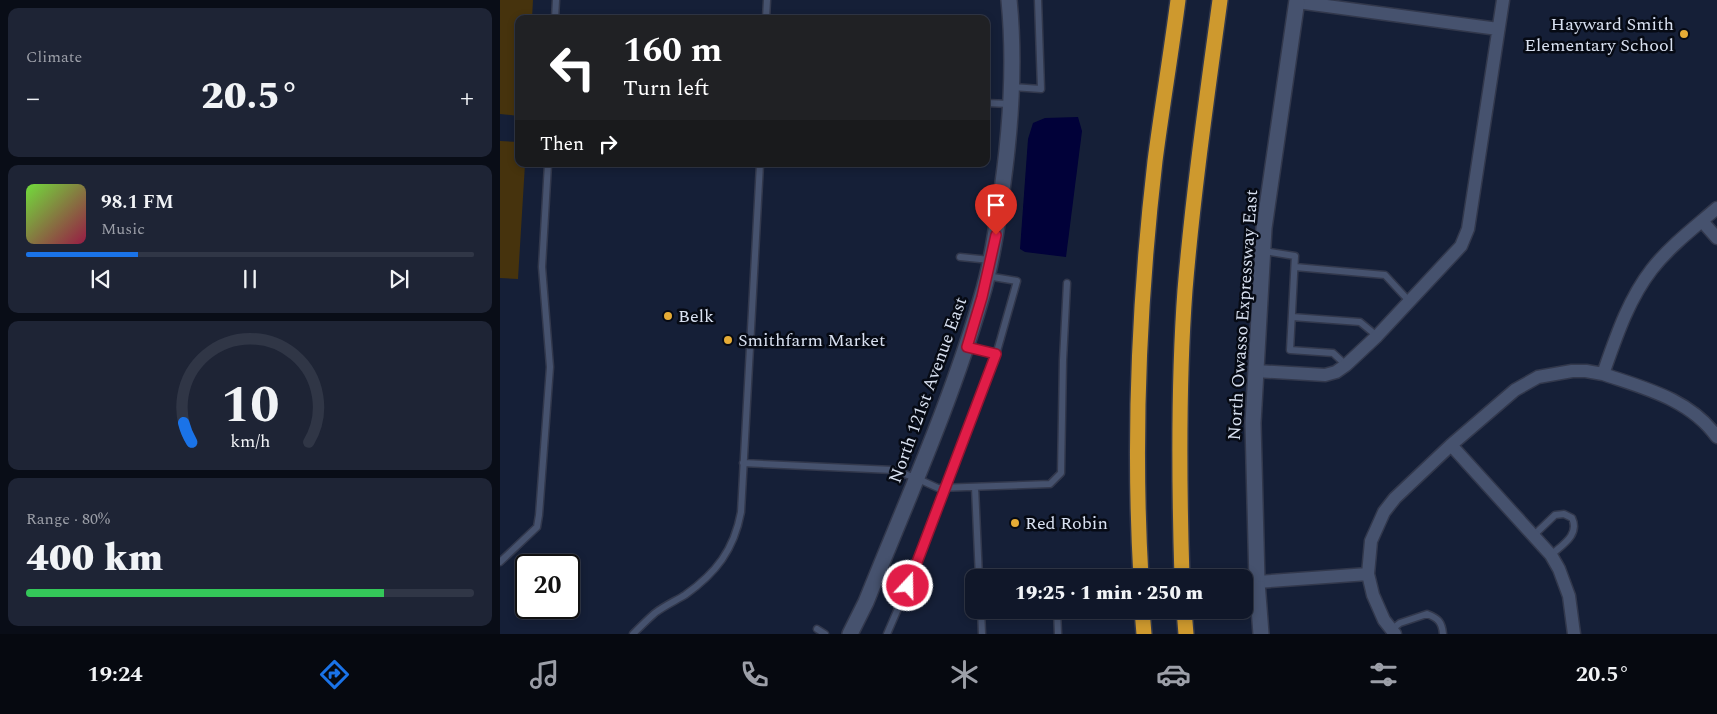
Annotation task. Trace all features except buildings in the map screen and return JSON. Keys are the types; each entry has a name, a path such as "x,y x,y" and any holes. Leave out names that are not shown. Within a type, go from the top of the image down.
{"highway":[{"path":"1140,569 1138,413 1144,285 1155,161 1178,0"},
{"path":"1182,569 1179,489 1180,391 1185,292 1193,200 1220,0"},
{"path":"1143,619 1144,634"},
{"path":"1185,619 1186,634"}],"street":[{"name":"North 121st Avenue East","path":"850,634 866,602 916,478 967,347 982,297 1004,177 1011,87 1012,24 1009,0"},
{"path":"1256,371 1325,375 1336,372 1377,336 1460,246 1468,229 1502,0"},
{"path":"1297,1 1336,4 1498,29"},
{"name":"North Owasso Expressway East","path":"1261,634 1257,582 1253,423 1262,251 1297,1"},
{"path":"1603,374 1623,318 1643,282 1665,255 1717,208"},
{"path":"1702,222 1717,238"},
{"path":"1393,632 1384,620 1373,595 1368,574 1371,540 1384,512 1395,498 1515,390 1538,377 1572,370 1586,370 1664,395 1698,417 1717,437"},
{"path":"1452,445 1551,555 1559,569 1569,596 1574,634"},
{"path":"1257,582 1368,574"}],"lane":[{"path":"555,15 556,0"},
{"path":"766,15 767,0"},
{"path":"1011,87 1041,89 1038,0"},
{"path":"990,103 1010,104"},
{"path":"500,562 537,527 539,515 550,367 542,267 548,167"},
{"path":"632,634 656,613 684,596 717,568 734,542 739,525 760,167"},
{"path":"1262,251 1295,256 1290,350 1333,353 1346,365"},
{"path":"960,257 990,260"},
{"path":"1294,266 1386,275 1410,301"},
{"path":"887,634 908,586 996,354 1016,281 987,276"},
{"path":"744,463 893,470 938,488 1050,484 1061,474 1063,360 1067,283"},
{"path":"1292,317 1360,322 1377,336"},
{"path":"967,347 996,354"},
{"path":"975,487 979,569"},
{"path":"1533,536 1555,516 1564,514 1572,518 1575,528 1573,534 1551,555"},
{"path":"1393,632 1400,623 1427,614 1437,618 1442,625 1443,634"},
{"path":"981,619 982,634"},
{"path":"1057,619 1058,634"},
{"path":"817,629 825,634"}],"shaded area":[{"path":"500,0 533,0 532,15 515,15 515,116 500,114"},
{"path":"1078,117 1082,131 1066,257 1025,252 1020,249 1028,139 1033,123 1045,118"},
{"path":"500,141 515,142 515,167 525,167 518,279 500,278"}],"place":[{"name":"Hayward Smith Elementary School","path":"1684,34"},
{"name":"Belk","path":"668,316"},
{"name":"Smithfarm Market","path":"728,340"},
{"name":"Red Robin","path":"1015,523"}],"route":[{"path":"908,586 996,354 967,347 982,297 996,235"}]}
